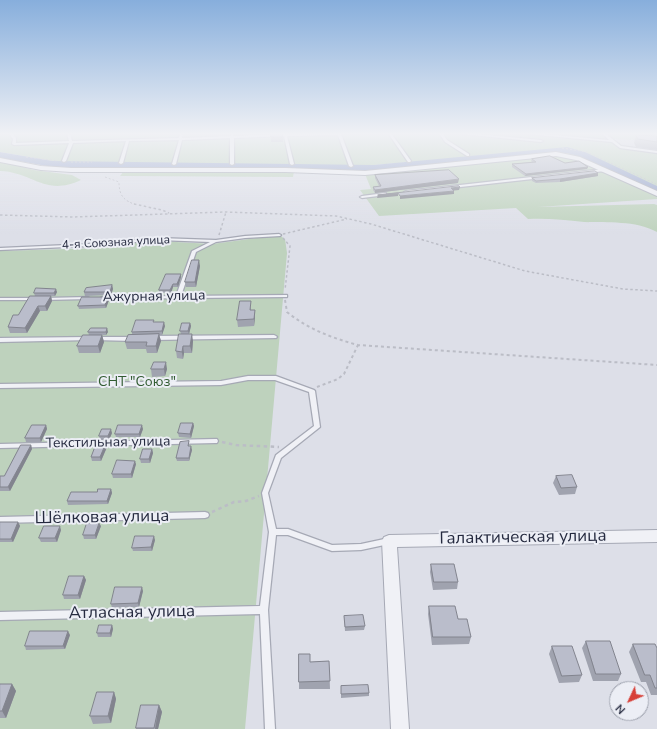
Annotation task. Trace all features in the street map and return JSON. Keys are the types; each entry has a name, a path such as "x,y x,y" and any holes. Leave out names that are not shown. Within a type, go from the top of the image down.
{"street":[{"path":"36,167 71,170 286,170 365,173 425,167"},
{"path":"598,167 657,194"},
{"name":"Галактическая улица","path":"389,541 657,536"},
{"path":"389,541 400,727"}],"lane":[{"path":"401,192 604,170"},
{"path":"362,197 393,193"},
{"name":"4-я Союзная улица","path":"0,249 89,245 159,239 216,241 244,236 279,235"},
{"path":"178,297 194,251 216,241"},
{"name":"Ажурная улица","path":"0,299 285,296"},
{"path":"149,338 274,337"},
{"path":"0,340 141,338"},
{"path":"0,386 221,382 248,378 276,378 312,391 317,426 278,457 265,493 273,532 264,610 270,729"},
{"name":"Текстильная улица","path":"0,446 215,441"},
{"name":"Шёлковая улица","path":"0,520 205,516"},
{"path":"273,532 288,532 332,548 361,547 389,541"},
{"name":"Атласная улица","path":"0,616 264,610"}],"path":[{"path":"105,177 118,182 119,192 127,202 158,208 169,214"},
{"path":"216,241 225,220 226,212"},
{"path":"0,215 73,217 226,212 328,216 371,224 525,271 623,289 657,290"},
{"path":"279,235 348,219"},
{"path":"279,235 290,246 285,296 287,312 294,318 328,337 358,345 657,365"},
{"path":"312,391 321,384 341,377 350,364 358,345"},
{"path":"215,441 236,445 290,447"},
{"path":"205,516 234,502 246,501 265,493"}],"green space":[{"path":"0,167 23,167 72,175 81,180 69,185 48,185 22,175 0,171"},
{"path":"433,167 657,167 657,199 538,207 654,204 657,205 657,232 649,228 631,224 528,219 516,208 379,216 360,190 371,189 365,174"},
{"path":"124,171 294,172 293,177 120,176"},
{"name":"СНТ \"Союз\"","path":"279,235 285,239 287,253 245,729 0,729 0,251 99,248 126,243 158,241 212,244"}],"building":[{"path":"516,167 588,167 526,174"},
{"path":"449,170 459,179 375,190 373,187 381,186 375,175"},
{"path":"595,171 598,173 560,179 536,181 532,178"},
{"path":"459,186 460,187 451,188 454,191 400,196 398,193 378,195"},
{"path":"192,260 199,260 195,282 185,282"},
{"path":"166,274 181,274 177,284 173,284 170,290 159,290"},
{"path":"112,285 110,292 84,292 86,288"},
{"path":"36,288 56,289 54,293 34,293"},
{"path":"30,296 51,296 45,306 38,306 25,328 8,327 13,315 18,315"},
{"path":"82,297 108,297 105,305 78,306"},
{"path":"240,301 251,301 250,310 255,310 254,319 237,320"},
{"path":"136,320 154,320 153,322 164,322 162,331 132,332"},
{"path":"182,323 190,323 188,331 180,331"},
{"path":"91,328 107,328 106,332 88,332"},
{"path":"159,334 156,346 146,346 147,342 125,342 128,335"},
{"path":"179,334 192,334 190,346 183,346 182,352 176,351"},
{"path":"83,335 102,335 98,346 77,346"},
{"path":"154,362 166,362 164,369 151,369"},
{"path":"181,423 193,423 190,434 178,433"},
{"path":"32,425 46,425 40,438 25,438"},
{"path":"118,425 142,425 139,434 115,434"},
{"path":"102,429 111,429 108,436 99,436"},
{"path":"189,441 188,446 191,446 189,458 176,458 180,442"},
{"path":"106,443 100,457 91,457 96,444"},
{"path":"21,445 31,445 8,487 0,487 0,476 4,476"},
{"path":"143,449 152,449 149,459 140,459"},
{"path":"117,460 135,461 131,474 112,474"},
{"path":"572,475 577,487 561,488 556,476"},
{"path":"98,489 111,489 107,501 67,501 71,492 97,492"},
{"path":"0,522 18,522 11,539 0,539"},
{"path":"87,523 99,523 95,535 83,535"},
{"path":"44,526 60,526 55,538 39,538"},
{"path":"135,536 154,536 151,547 132,548"},
{"path":"431,564 454,564 458,582 434,582"},
{"path":"69,576 84,576 78,595 63,595"},
{"path":"115,587 142,587 138,603 111,604"},
{"path":"429,606 455,606 458,619 467,619 471,637 433,637"},
{"path":"363,615 365,626 345,627 344,616"},
{"path":"99,625 112,625 110,633 97,633"},
{"path":"30,631 68,631 63,646 25,646"},
{"path":"586,641 610,641 621,674 596,674"},
{"path":"633,644 655,644 657,648 657,688 655,688 650,675 645,675"},
{"path":"552,646 572,646 582,675 562,676"},
{"path":"299,654 310,654 310,662 329,661 330,681 299,682"},
{"path":"0,684 12,684 2,711 0,711"},
{"path":"368,685 369,693 341,694 341,686"},
{"path":"97,692 114,692 108,716 90,716"},
{"path":"141,705 159,705 154,728 136,728"}],"waterway":[{"path":"295,167 384,167"},
{"path":"608,167 657,190"}]}
